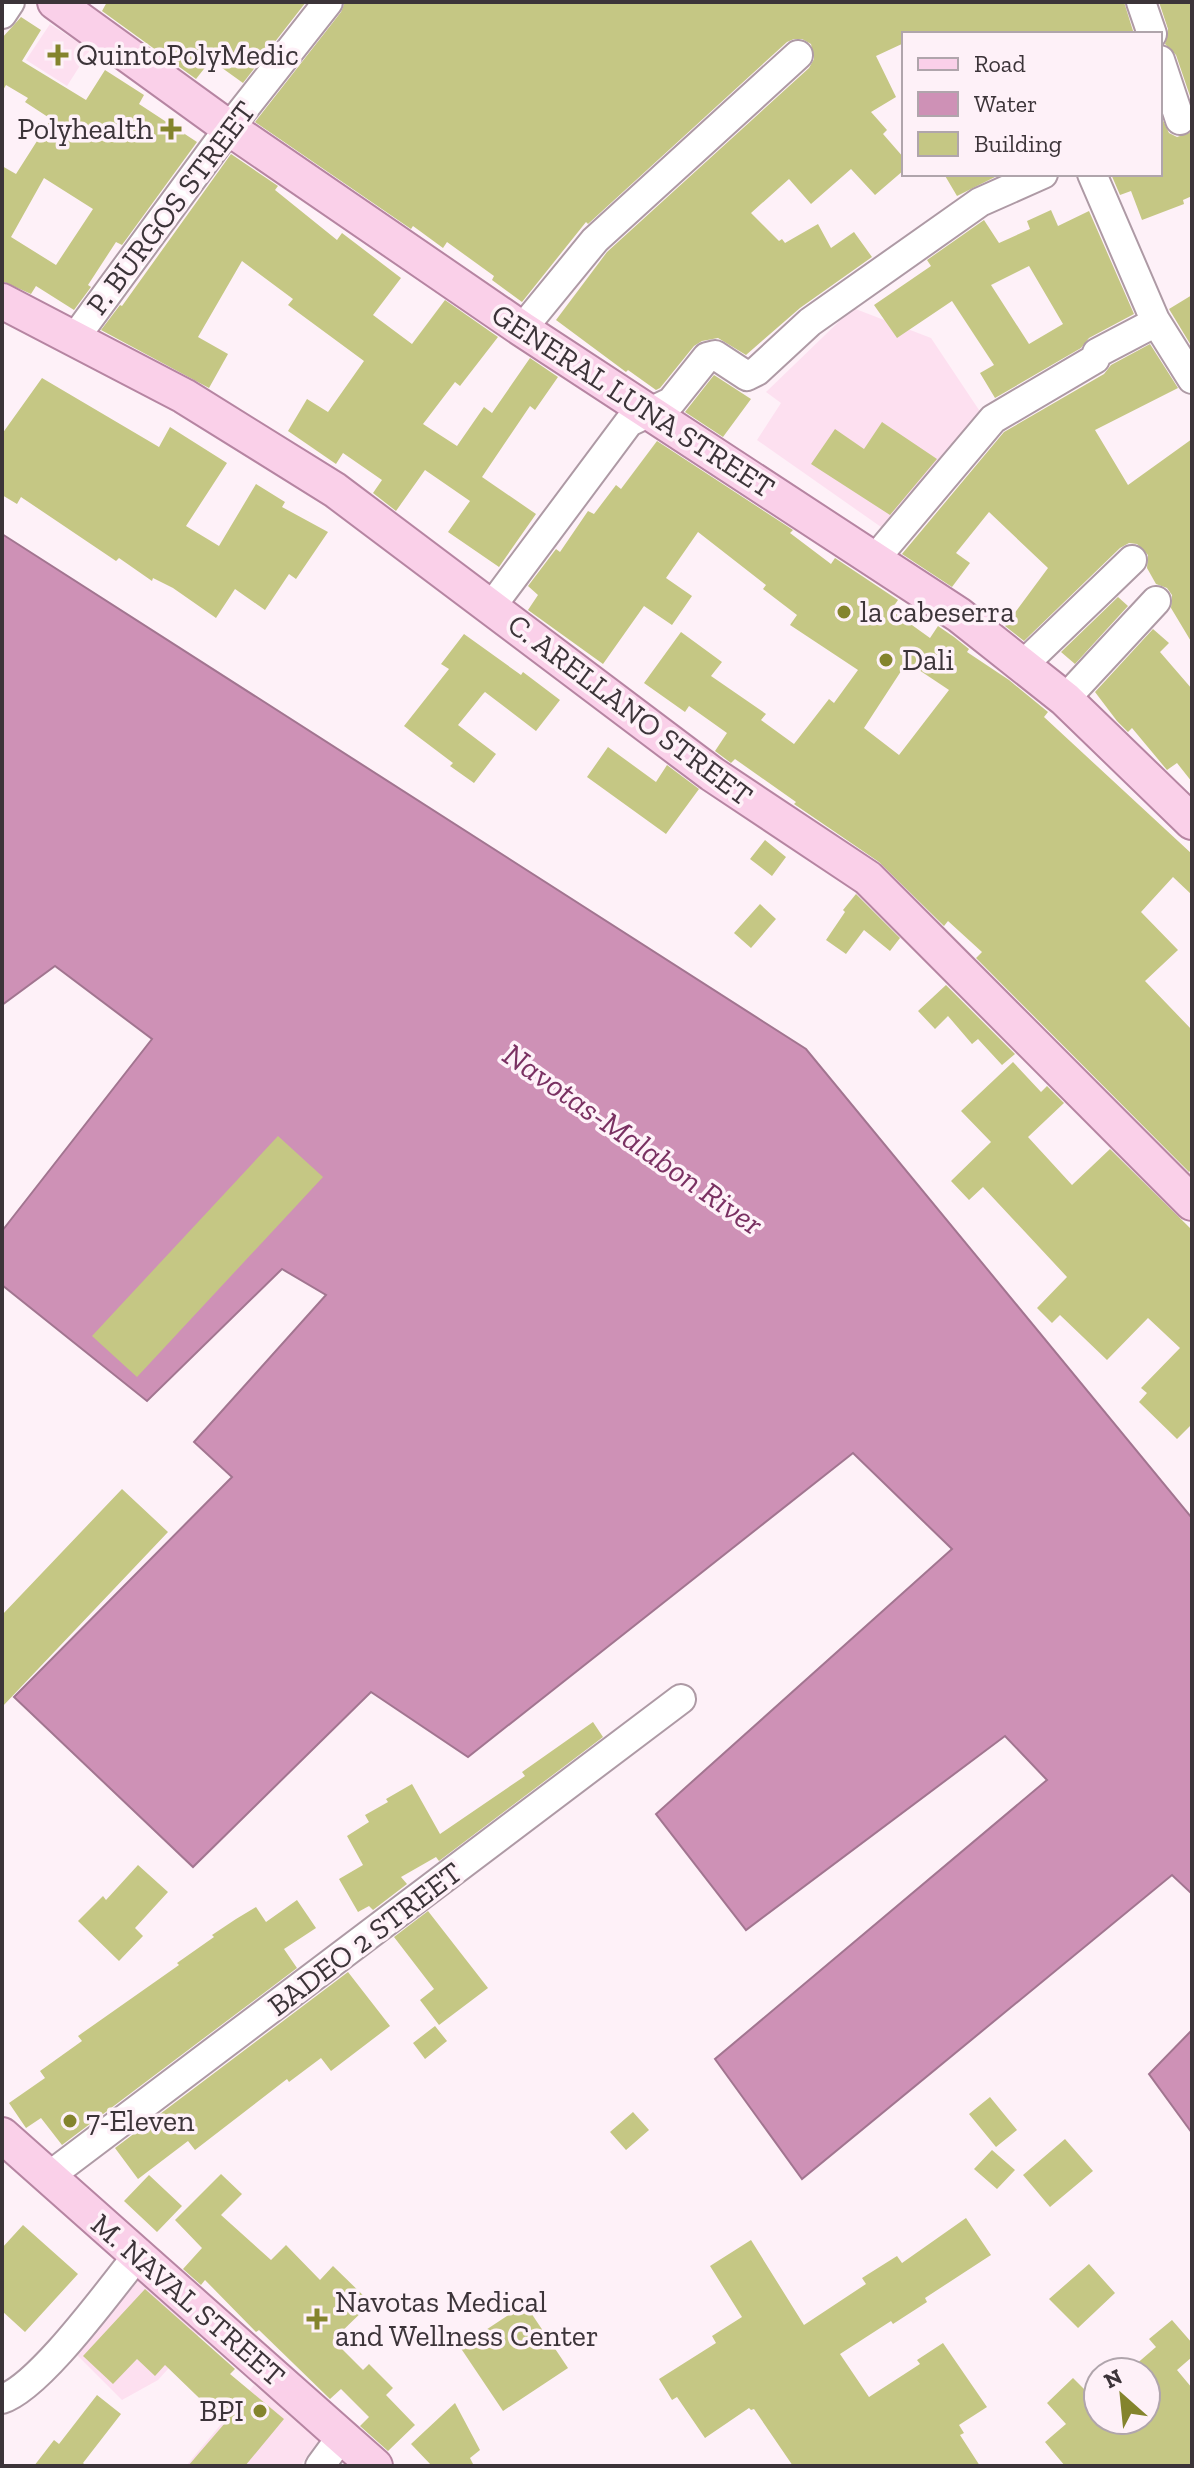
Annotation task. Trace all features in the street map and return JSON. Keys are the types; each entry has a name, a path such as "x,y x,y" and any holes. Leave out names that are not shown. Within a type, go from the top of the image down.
{"main road":[{"name":"GENERAL LUNA STREET","path":"55,2 229,128 522,329 959,615 1065,699 1192,822"},
{"name":"C. ARELLANO STREET","path":"2,301 184,396 335,490 712,774 868,878 1190,1198"},
{"name":"M. NAVAL STREET","path":"2,2135 375,2466"}],"street":[{"path":"2,14 10,2"},
{"name":"P. BURGOS STREET","path":"74,339 229,128 328,2"},
{"path":"1141,2 1151,32"},
{"path":"522,329 595,240 798,55"},
{"path":"1162,67 1177,121"},
{"path":"491,607 629,422 671,402 710,354 747,376 757,371 810,322 980,202 1038,176"},
{"path":"1093,176 1156,322 1192,379"},
{"path":"874,560 993,419 1095,359 1097,353 1156,322"},
{"path":"1022,666 1132,560"},
{"path":"1065,699 1156,601"},
{"name":"BADEO 2 STREET","path":"48,2177 681,1699"},
{"path":"2,2399 25,2388 43,2370 138,2255"},
{"path":"320,2466 342,2436"}],"shaded area":[{"name":"QuintoPolyMedic","path":"50,24 90,50 67,86 26,60"},
{"path":"853,308 931,338 985,419 891,534 757,440 781,403 766,392"},
{"path":"141,2271 205,2328 158,2380 122,2400 74,2352"},
{"name":"BPI","path":"254,2385 321,2438 300,2466 186,2466"}],"water":[{"name":"Navotas-Malabon River","path":"2,534 806,1049 1192,1518 1192,1894 1172,1875 802,2179 715,2059 1047,1780 1005,1736 746,1930 656,1814 952,1549 853,1453 468,1757 371,1692 193,1867 14,1697 232,1477 194,1442 326,1295 282,1269 147,1401 2,1285 2,1231 152,1039 55,966 2,1005"},
{"path":"1192,2030 1192,2133 1149,2074"}],"building":[{"path":"107,2 306,2 243,83 211,60 196,79 102,11"},
{"path":"345,2 1124,2 1133,32 902,32 902,44 876,56 896,97 871,112 887,130 883,134 902,156 902,172 875,195 851,169 811,204 789,179 751,213 779,241 782,239 785,243 818,224 831,248 854,232 872,257 800,308 746,355 718,338 702,341 694,346 656,390 628,370 626,372 556,320 607,252 809,68 814,59 811,44 802,39 787,42 588,224 586,222 522,302 492,280 494,276 447,242 443,248 413,226 411,229 255,122 341,12"},
{"path":"1159,2 1192,2 1192,102 1176,55 1165,44 1168,29"},
{"path":"21,17 41,30 22,61 86,100 105,70 144,95 139,104 197,142 122,245 116,242 74,310 36,286 31,294 2,281 2,166 16,174 51,119 25,102 28,98 6,85 2,92 2,38","holes":["44,178 93,209 56,265 11,237"]},
{"path":"1162,118 1169,133 1177,137 1192,132 1192,196 1183,200 1184,204 1142,220 1131,191 1120,195 1112,176 1162,176"},
{"path":"231,154 278,186 275,190 337,240 342,233 401,278 373,315 412,344 445,300 498,337 460,386 455,382 423,424 457,446 484,407 492,413 530,358 558,377 535,410 530,406 482,477 536,514 499,567 448,532 470,501 425,470 396,511 373,493 382,480 343,453 336,464 288,431 307,399 328,412 364,361 288,305 293,299 242,261 198,337 228,354 209,388 101,330 122,306"},
{"path":"945,176 997,176 957,196"},
{"path":"1051,210 1058,226 1089,211 1134,314 1089,338 1081,348 995,398 980,373 994,365 952,301 897,338 874,305 931,266 927,260 984,220 999,243 1030,229 1027,221","holes":["1029,266 1063,324 1029,344 991,285"]},
{"path":"1192,295 1192,347 1169,309"},
{"path":"1150,344 1178,388 1095,430 1128,485 1192,439 1192,643 1171,608 1172,595 1167,588 1156,584 1147,568 1148,555 1137,544 1129,543 1120,548 1024,641 1005,626 1048,568 989,512 956,553 970,563 952,587 902,554 1004,432"},
{"path":"714,375 751,399 723,437 685,412"},
{"path":"42,378 159,447 170,427 227,463 186,526 219,546 256,484 285,502 282,507 328,532 296,579 289,574 265,610 235,589 216,618 173,588 153,578 152,581 119,558 116,561 21,497 17,504 2,495 2,434"},
{"path":"882,422 937,459 890,515 811,464 835,429 864,449"},
{"path":"657,441 793,530 790,533 831,564 835,558 898,600 891,610 930,638 938,626 954,637 969,649 967,652 1009,680 1048,712 1044,717 1192,854 1192,895 1173,877 1141,912 1178,950 1145,981 1192,1030 1192,1169 1189,1172 976,958 982,952 948,921 944,926 879,862 735,759 731,763 715,751 727,733 689,706 685,712 644,683 681,632 722,662 711,676 766,714 761,720 794,744 829,699 834,703 858,670 790,625 797,615 763,589 766,585 698,532 666,578 692,596 672,625 644,606 603,664 528,610 538,595 528,586 556,549 560,552 588,511 594,514 616,485 621,489","holes":["907,662 949,690 899,755 864,728"]},
{"path":"1118,597 1128,606 1075,664 1061,652"},
{"path":"1153,629 1169,643 1160,652 1192,689 1192,782 1177,763 1167,770 1132,728 1128,732 1117,721 1095,692"},
{"path":"464,634 560,700 536,731 485,692 458,725 496,754 474,783 404,726 449,669 441,664"},
{"path":"608,747 656,782 667,765 699,789 666,834 587,777"},
{"path":"765,840 786,857 772,876 750,859"},
{"path":"856,894 900,938 890,951 864,930 846,954 826,940"},
{"path":"760,904 776,919 751,948 734,933"},
{"path":"946,985 1015,1054 1002,1065 978,1039 972,1044 948,1016 935,1029 918,1011"},
{"path":"1013,1062 1041,1092 1047,1086 1064,1103 1028,1137 1072,1185 1110,1149 1192,1230 1192,1424 1177,1439 1139,1402 1147,1393 1141,1388 1180,1348 1148,1318 1107,1360 1060,1315 1052,1323 1037,1308 1067,1277 983,1187 969,1200 951,1181 991,1142 961,1111"},
{"path":"278,1136 323,1177 137,1377 92,1336"},
{"path":"122,1489 168,1532 2,1707 2,1615"},
{"path":"593,1722 603,1737 439,1861 436,1857 401,1877 407,1884 373,1910 369,1906 358,1912 339,1879 363,1865 347,1836 369,1822 365,1815 412,1784 440,1834 525,1776 522,1772"},
{"path":"138,1865 168,1892 135,1928 143,1936 119,1961 78,1921 103,1896 106,1900"},
{"path":"297,1900 316,1928 284,1949 297,1968 62,2145 41,2118 26,2128 9,2103 45,2078 40,2071 82,2041 78,2036 179,1965 177,1963 236,1919 256,1907 266,1922"},
{"path":"428,1911 488,1988 439,2025 420,2000 434,1989 394,1937"},
{"path":"348,1972 390,2026 331,2071 321,2058 289,2082 287,2079 195,2150 188,2141 138,2179 115,2148"},
{"path":"435,2026 447,2041 425,2059 413,2043"},
{"path":"990,2097 1017,2130 996,2147 969,2114"},
{"path":"633,2112 649,2130 626,2150 610,2132"},
{"path":"1065,2139 1093,2171 1050,2207 1023,2175"},
{"path":"992,2150 1015,2170 997,2189 974,2169"},
{"path":"221,2174 242,2194 221,2215 271,2260 286,2245 320,2280 333,2266 371,2303 333,2340 363,2370 369,2364 393,2388 386,2395 415,2425 388,2451 360,2426 369,2417 341,2389 330,2399 259,2330 256,2332 205,2280 201,2285 183,2269 202,2248 175,2220"},
{"path":"149,2175 182,2206 157,2232 124,2201"},
{"path":"966,2218 991,2255 925,2298 927,2302 840,2354 869,2397 920,2364 917,2360 943,2343 987,2407 959,2425 964,2433 960,2435 980,2466 793,2466 754,2409 749,2408 705,2438 677,2397 672,2400 659,2379 716,2343 712,2336 742,2317 710,2266 751,2240 804,2325 866,2284 862,2278 897,2256 902,2263"},
{"path":"23,2225 78,2274 25,2332 2,2311 2,2248"},
{"path":"1089,2264 1115,2293 1078,2328 1049,2299"},
{"path":"145,2289 235,2369 230,2374 284,2419 245,2466 188,2466 225,2423 165,2365 155,2376 137,2359 113,2384 83,2356"},
{"path":"525,2304 568,2368 503,2411 460,2347"},
{"path":"1172,2320 1192,2343 1192,2357 1177,2370 1192,2388 1192,2466 1065,2466 1045,2442 1066,2424 1047,2403 1073,2378 1082,2387 1082,2436 1162,2436 1162,2356 1146,2356 1156,2347 1149,2339"},
{"path":"97,2395 121,2414 83,2463 86,2466 34,2466 54,2440 59,2444"},
{"path":"455,2403 480,2450 470,2458 474,2466 432,2466 411,2444"}],"place":[{"name":"QuintoPolyMedic","path":"58,55"},
{"name":"Polyhealth","path":"171,129"},
{"name":"la cabeserra","path":"844,612"},
{"name":"Dali","path":"886,660"},
{"name":"7-Eleven","path":"70,2121"},
{"name":"Navotas Medical and Wellness Center","path":"317,2319"},
{"name":"BPI","path":"260,2411"}]}
